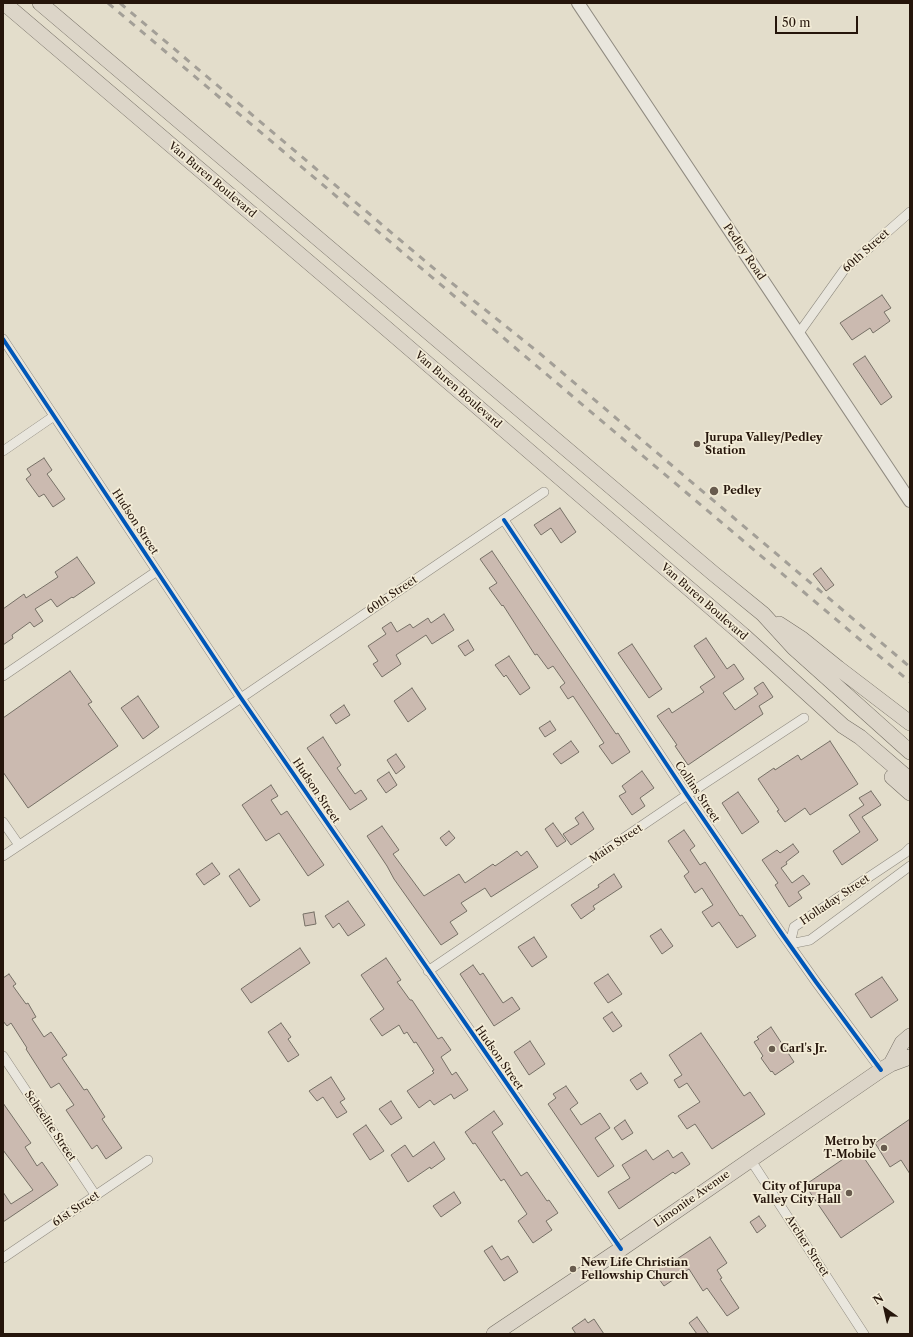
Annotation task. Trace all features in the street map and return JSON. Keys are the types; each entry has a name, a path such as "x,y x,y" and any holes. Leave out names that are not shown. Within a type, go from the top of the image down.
{"main road":[{"name":"Van Buren Boulevard","path":"4,3 743,635 843,726 860,737 910,780"},
{"path":"40,3 708,569 763,614 802,639 910,723"},
{"path":"763,614 794,648 910,752"},
{"path":"843,726 854,744 910,793"},
{"name":"Limonite Avenue","path":"886,1067 902,1043 910,1036"},
{"name":"Limonite Avenue","path":"494,1334 621,1249 886,1067 910,1057"}],"street":[{"name":"Pedley Road","path":"578,3 910,501"},
{"name":"60th Street","path":"799,333 844,270 910,212"},
{"name":"Hudson Street","path":"3,339 241,698 621,1249"},
{"path":"3,451 54,416"},
{"name":"60th Street","path":"3,856 241,698 544,492"},
{"name":"Collins Street","path":"504,520 687,795 790,944 886,1067"},
{"path":"3,676 157,571"},
{"name":"Main Street","path":"428,971 687,795 804,718"},
{"path":"3,822 19,845"},
{"name":"Holladay Street","path":"910,848 905,853 794,927 790,944 810,940 910,866"},
{"name":"Scheelite Street","path":"3,1056 96,1196"},
{"name":"Archer Street","path":"750,1159 864,1334"},
{"name":"61st Street","path":"3,1258 148,1160"}],"building":[{"path":"882,295 891,308 884,312 890,321 873,333 870,328 852,340 840,323"},
{"path":"865,356 892,397 881,405 853,364"},
{"path":"44,458 52,470 47,474 65,499 53,507 44,494 39,497 26,479 31,475 27,469"},
{"path":"560,508 576,532 561,543 551,528 541,535 534,525"},
{"path":"492,551 616,734 618,733 630,752 612,764 599,746 604,743 573,696 568,699 560,687 565,683 553,666 548,669 537,654 535,655 503,605 502,606 489,588 497,583 480,559"},
{"path":"77,557 95,583 57,607 51,599 35,609 43,621 34,627 30,622 12,635 13,638 3,645 3,609 24,594 26,598 58,577 55,572"},
{"path":"821,568 834,585 826,591 813,574"},
{"path":"444,614 454,630 432,644 426,635 396,655 401,664 382,677 373,664 378,661 368,646 386,634 382,628 391,622 397,632 410,624 413,628 428,618 431,623"},
{"path":"706,638 727,669 734,664 744,679 723,693 735,710 758,694 754,688 763,682 773,697 759,706 763,714 688,765 675,746 677,745 657,716 669,708 672,713 704,692 700,687 715,677 694,646"},
{"path":"468,640 474,650 465,656 458,646"},
{"path":"632,644 662,689 649,698 618,653"},
{"path":"509,656 530,688 520,695 506,675 504,677 495,665"},
{"path":"70,671 92,702 88,704 118,746 28,808 3,772 3,718"},
{"path":"412,688 426,709 408,722 394,701"},
{"path":"138,696 159,727 143,739 121,708"},
{"path":"344,705 350,715 336,724 330,715"},
{"path":"550,721 556,730 545,737 539,728"},
{"path":"323,737 341,765 337,768 355,794 361,790 367,799 350,810 307,748"},
{"path":"571,741 579,752 561,764 553,754"},
{"path":"830,741 858,784 810,815 805,808 785,822 777,811 779,810 758,779 774,768 775,770 798,755 801,760"},
{"path":"396,754 405,767 396,774 387,760"},
{"path":"642,771 654,788 640,798 645,806 632,815 619,796 626,792 622,786"},
{"path":"389,772 397,785 386,793 377,780"},
{"path":"271,785 278,796 271,800 281,815 287,811 324,865 308,876 279,833 266,841 242,805"},
{"path":"871,791 881,805 862,817 878,840 842,865 833,851 860,832 849,815 864,805 859,798"},
{"path":"738,792 759,822 742,834 722,803"},
{"path":"583,812 594,829 571,845 563,834 579,824 575,818"},
{"path":"553,823 566,841 557,847 545,829"},
{"path":"382,826 399,850 393,854 424,896 459,874 465,883 493,864 495,866 517,851 521,856 527,851 538,867 491,897 485,888 461,903 467,911 450,922 458,934 441,945 394,879 367,836"},
{"path":"684,830 695,846 690,850 700,865 705,862 740,916 742,915 756,936 737,948 719,922 712,927 702,912 713,905 702,888 695,893 684,876 689,872 668,841"},
{"path":"449,831 455,838 446,846 440,838"},
{"path":"793,844 799,852 781,868 792,883 803,875 810,884 798,892 802,898 789,907 775,885 778,883 762,860 777,850 780,853"},
{"path":"212,863 220,874 204,885 196,874"},
{"path":"239,869 260,900 250,907 229,876"},
{"path":"614,874 622,887 593,906 595,909 581,919 571,905 599,887 598,885"},
{"path":"348,901 365,925 348,936 339,923 333,928 325,916"},
{"path":"314,912 316,924 305,926 303,914"},
{"path":"661,929 673,946 662,954 650,936"},
{"path":"534,937 547,957 532,967 518,947"},
{"path":"300,948 310,963 251,1003 241,989"},
{"path":"386,958 401,980 397,982 410,1000 412,1000 438,1039 442,1037 451,1050 441,1057 452,1075 456,1072 468,1090 454,1099 451,1094 434,1105 430,1100 419,1108 407,1091 434,1073 432,1071 434,1070 416,1042 414,1043 407,1032 404,1034 399,1025 382,1036 370,1019 384,1009 361,975"},
{"path":"473,965 480,975 483,973 503,1003 512,997 520,1009 494,1026 460,974"},
{"path":"9,974 16,984 13,986 26,1004 28,1003 36,1017 32,1019 44,1037 51,1032 67,1055 62,1058 84,1090 87,1089 105,1117 102,1119 122,1148 106,1159 97,1145 92,1149 66,1110 74,1105 59,1083 51,1088 11,1023 7,1026 3,1021 3,978"},
{"path":"608,974 622,994 608,1003 594,983"},
{"path":"882,977 898,1000 871,1018 855,994"},
{"path":"612,1012 622,1026 613,1032 603,1018"},
{"path":"281,1023 291,1037 288,1039 299,1055 288,1062 268,1032"},
{"name":"Carl's Jr.","path":"771,1027 794,1062 775,1075 761,1058 763,1056 754,1042 759,1039 757,1037"},
{"path":"701,1033 744,1096 750,1092 765,1114 712,1149 695,1124 687,1129 678,1116 700,1102 687,1083 679,1088 674,1080 682,1075 669,1055"},
{"path":"530,1041 545,1064 529,1075 514,1052"},
{"path":"641,1073 648,1083 637,1090 630,1080"},
{"path":"331,1077 345,1099 340,1102 347,1112 337,1118 323,1097 317,1101 309,1091"},
{"path":"566,1086 578,1103 570,1109 581,1125 600,1113 610,1128 595,1138 614,1166 598,1177 548,1104 556,1098 553,1094"},
{"path":"391,1101 402,1118 391,1125 379,1109"},
{"path":"3,1103 31,1143 25,1147 37,1166 42,1162 58,1185 3,1222 3,1192 11,1204 33,1190 3,1150"},
{"path":"494,1111 503,1124 492,1132 521,1176 527,1172 547,1201 549,1200 558,1213 546,1221 552,1230 533,1243 518,1221 527,1214 504,1179 501,1181 475,1143 473,1144 465,1132"},
{"path":"910,1119 910,1174 901,1160 890,1167 875,1143"},
{"path":"625,1120 633,1133 622,1140 614,1128"},
{"path":"366,1125 384,1151 370,1160 353,1134"},
{"path":"434,1142 445,1159 408,1182 391,1155 405,1145 413,1157"},
{"name":"City of Jurupa Valley City Hall","path":"858,1149 894,1202 841,1238 805,1185"},
{"path":"646,1150 653,1160 668,1150 673,1158 682,1152 690,1164 675,1174 673,1172 619,1209 608,1192 630,1178 622,1165"},
{"path":"454,1192 461,1203 441,1217 433,1206"},
{"path":"759,1216 766,1226 757,1233 750,1222"},
{"path":"710,1237 727,1263 717,1270 722,1278 720,1279 739,1308 727,1316 707,1288 703,1291 689,1269 664,1286 651,1268 664,1260 668,1265"},
{"path":"492,1246 501,1260 508,1256 518,1272 504,1281 484,1251"},
{"path":"697,1317 709,1334 697,1334 689,1323"},
{"path":"585,1319 588,1323 594,1319 604,1334 576,1334 572,1328"}],"railway":[{"path":"108,3 910,682"},
{"path":"120,3 438,272 538,352 910,667"}],"cycle path":[{"path":"3,339 241,698 621,1249"},
{"path":"504,520 687,795 782,934 881,1070"}],"place":[{"name":"Jurupa Valley/Pedley Station","path":"697,444"},
{"name":"Pedley","path":"714,491"},
{"name":"Carl's Jr.","path":"772,1049"},
{"name":"Metro by T-Mobile","path":"884,1148"},
{"name":"City of Jurupa Valley City Hall","path":"849,1193"},
{"name":"New Life Christian Fellowship Church","path":"573,1269"}]}
